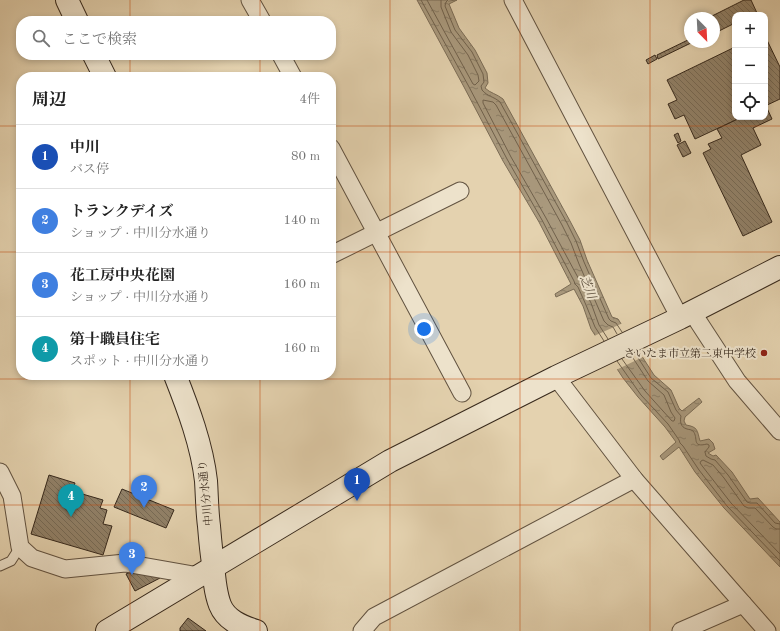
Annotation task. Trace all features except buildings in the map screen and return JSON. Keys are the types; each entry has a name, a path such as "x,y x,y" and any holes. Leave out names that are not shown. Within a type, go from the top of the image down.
{"street":[{"path":"67,0 75,16"},
{"path":"250,0 259,16"},
{"path":"514,0 680,317 780,431"},
{"path":"96,60 102,72"},
{"path":"336,157 462,392"},
{"path":"336,252 460,191"},
{"path":"107,631 390,462 564,373 780,267"},
{"path":"564,373 634,479 767,631"},
{"name":"中川分水通り","path":"177,380 188,407 206,480 208,526 206,572 216,589 220,606 228,618 240,626 256,631"},
{"path":"0,472 12,496 20,547 32,558 64,569 126,563 206,572"},
{"path":"362,631 374,617 634,479"},
{"path":"681,631 743,604"}],"lane":[{"path":"0,566 11,561 20,547"}],"water":[{"name":"芝川","path":"417,0 457,0 449,4 459,28 475,50 487,73 488,83 485,88 503,99 580,240 587,260 612,317 618,319 654,375 671,390 679,408 682,411 699,398 702,402 685,417 684,421 686,425 695,428 700,441 709,439 713,443 715,449 708,453 713,456 716,455 732,472 750,499 758,498 780,522 780,567 724,508 695,472 679,447 663,460 660,456 676,442 623,378 591,329 583,306 574,289 556,297 555,294 571,284 539,222 503,161"}],"pier":[{"path":"623,323 645,356 616,370 594,336"}],"place":[{"name":"さいたま市立第二東中学校","path":"764,353"},
{"name":"中川","path":"357,501"},
{"name":"トランクデイズ","path":"144,508"},
{"name":"第十職員住宅","path":"71,517"},
{"name":"花工房中央花園","path":"132,575"}]}
